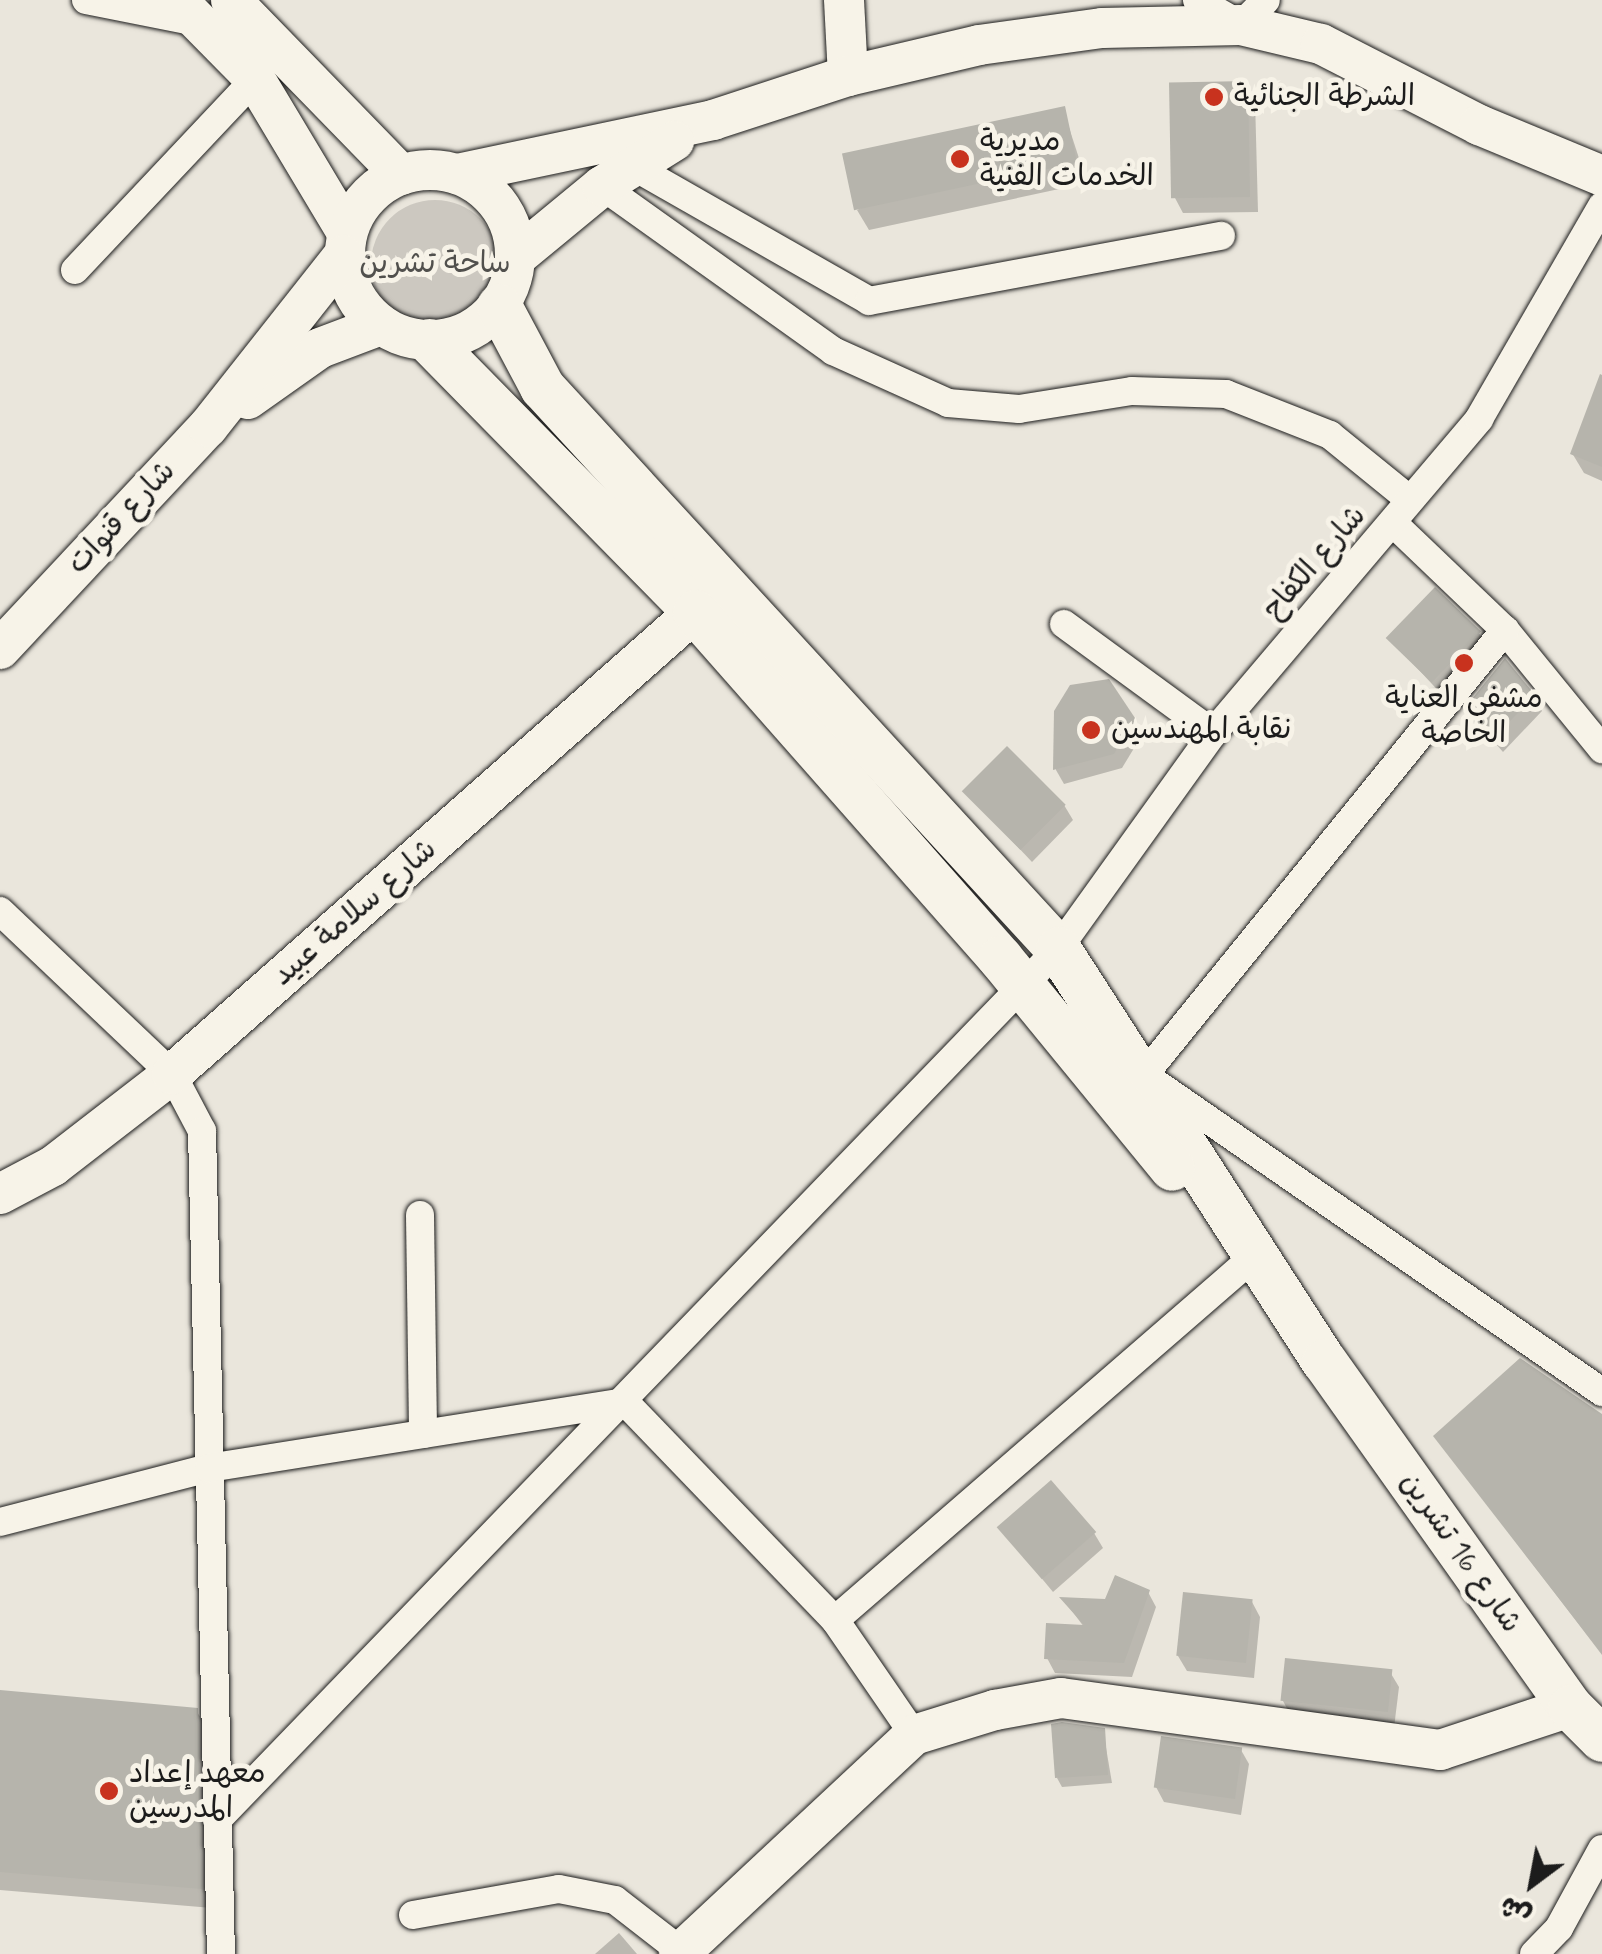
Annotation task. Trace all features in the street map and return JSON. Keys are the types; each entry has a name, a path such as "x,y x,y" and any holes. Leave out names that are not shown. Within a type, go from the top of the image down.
{"main road":[{"path":"231,0 401,174"},
{"path":"844,0 848,76"},
{"path":"187,11 256,79 346,244 354,295 382,325 429,340 694,612 1020,983 1158,1147 1241,1268 1324,1362"},
{"path":"346,244 377,188 401,174 457,174 713,120 848,76 979,45 1253,12 1479,125 1602,176"},
{"path":"256,79 294,66"},
{"path":"516,257 616,175 713,120"},
{"path":"429,340 480,325 499,306 516,257 510,226 493,198 457,174"},
{"name":"شارع قنوات","path":"0,649 208,427 346,244"},
{"path":"499,306 542,387 1058,948 1144,1075 1324,1362"},
{"path":"208,427 320,348 382,325"},
{"name":"شارع سلامة عبيد","path":"0,1194 53,1166 172,1074 694,612"},
{"name":"شارع 16 تشرين","path":"1324,1362 1590,1718"},
{"path":"680,1953 914,1736 1061,1698 1393,1748 1440,1750 1590,1718"}],"street":[{"path":"86,0 187,11"},
{"path":"1197,0 1253,12"},
{"path":"75,270 256,79"},
{"path":"616,175 869,301 1221,236"},
{"path":"616,175 833,350 948,403 1019,409 1132,390 1226,394 1330,435 1410,500"},
{"name":"شارع الكفاح","path":"217,1820 625,1402 1020,983 1058,948 1213,733 1480,418 1602,206"},
{"path":"1392,523 1504,630 1602,749"},
{"path":"1064,624 1213,733"},
{"path":"1504,630 1144,1075 1602,1392"},
{"path":"0,911 172,1074 202,1131 220,1954"},
{"path":"420,1215 423,1434"},
{"path":"835,1620 1241,1268"},
{"path":"0,1522 209,1468 625,1402 835,1620 914,1736"},
{"path":"1534,1954 1559,1928 1602,1849"},
{"path":"412,1916 559,1889 615,1900 680,1953"}],"green space":[{"name":"ساحة تشرين","path":"435,200 460,204 481,218 495,239 499,264 495,289 481,310 460,324 435,328 410,324 389,310 375,289 371,264 375,239 389,218 410,204"}],"building":[{"path":"1248,81 1250,197 1171,198 1169,82"},
{"name":"مديرية الخدمات الفنية","path":"1065,106 1077,163 854,210 842,153"},
{"path":"1602,375 1602,467 1570,454"},
{"path":"1435,587 1481,631 1432,683 1386,638"},
{"path":"1505,658 1535,695 1493,739 1463,710"},
{"name":"نقابة المهندسين","path":"1109,679 1135,718 1114,754 1053,770 1054,711 1070,685"},
{"path":"1007,746 1066,805 1020,850 962,791"},
{"path":"1520,1358 1602,1414 1602,1654 1433,1436"},
{"path":"1051,1480 1096,1532 1042,1579 997,1527"},
{"path":"1115,1575 1150,1590 1124,1663 1044,1659 1046,1623 1084,1625 1059,1597 1105,1599"},
{"path":"1183,1592 1253,1599 1246,1663 1176,1656"},
{"path":"1285,1658 1392,1669 1388,1712 1281,1701"},
{"name":"معهد إعداد المدرسين","path":"0,1690 198,1708 202,1889 0,1872"},
{"path":"1051,1724 1105,1728 1108,1775 1055,1778"},
{"path":"1161,1736 1242,1747 1235,1799 1154,1787"}],"place":[{"name":"الشرطة الجنائية","path":"1214,97"},
{"name":"مديرية الخدمات الفنية","path":"960,159"},
{"name":"مشفى العناية الخاصة","path":"1464,663"},
{"name":"نقابة المهندسين","path":"1091,730"},
{"name":"معهد إعداد المدرسين","path":"109,1791"}]}
